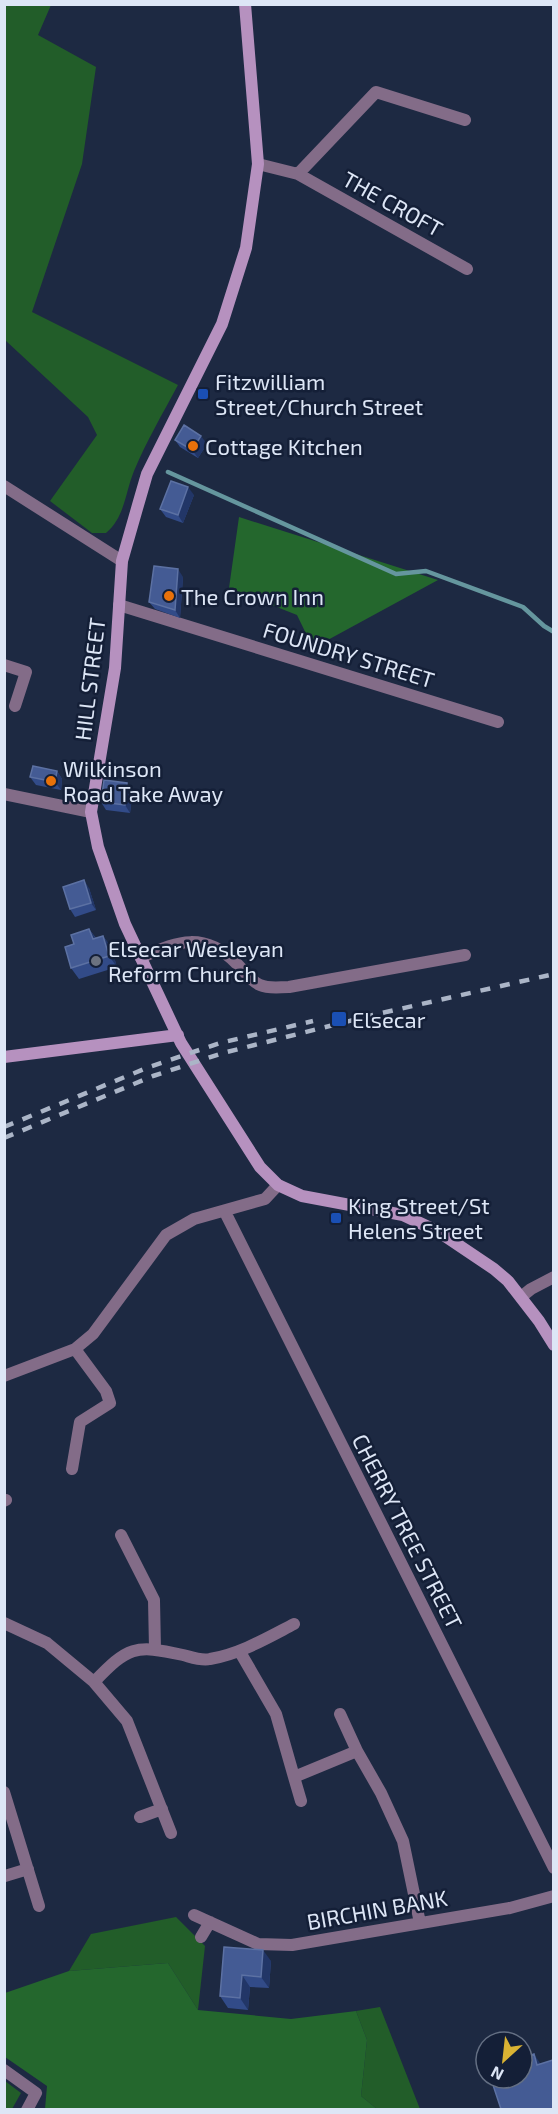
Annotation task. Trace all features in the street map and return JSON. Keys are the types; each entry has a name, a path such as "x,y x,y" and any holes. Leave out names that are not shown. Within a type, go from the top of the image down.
{"main road":[{"name":"HILL STREET","path":"245,4 258,164 246,248 222,324 147,474 122,561 115,668 91,812 98,847 125,924 180,1039 253,1156 278,1185"},
{"path":"4,1057 180,1039"},
{"path":"278,1185 302,1196 404,1215 439,1232 508,1281 539,1321 554,1345"}],"street":[{"name":"THE CROFT","path":"298,174 376,92 465,120"},
{"name":"THE CROFT","path":"258,164 298,174 467,269"},
{"path":"4,486 122,561"},
{"name":"FOUNDRY STREET","path":"119,605 498,722"},
{"path":"4,665 26,672 15,706"},
{"path":"4,794 91,812"},
{"path":"141,958 175,943 195,941 227,954 254,982 272,988 289,987 465,955"},
{"path":"4,1376 75,1349 93,1334 166,1235 194,1219 265,1199 278,1185"},
{"name":"CHERRY TREE STREET","path":"225,1212 554,1868"},
{"path":"521,1298 531,1289 554,1277"},
{"path":"72,1469 80,1422 110,1403 106,1392 75,1349"},
{"path":"121,1535 154,1600 155,1649"},
{"path":"4,1623 47,1643 94,1682 127,1721 171,1833"},
{"path":"94,1682 117,1658 126,1653 155,1649 207,1660 240,1652 294,1624"},
{"path":"240,1652 276,1713 301,1801"},
{"path":"340,1714 403,1841 420,1923"},
{"path":"294,1777 357,1751"},
{"path":"4,1792 39,1906"},
{"path":"140,1817 162,1809"},
{"path":"5,1876 28,1869"},
{"name":"BIRCHIN BANK","path":"194,1915 258,1944 292,1945 510,1908 554,1896"},
{"path":"201,1937 210,1922"},
{"path":"4,2070 36,2093 27,2109"}],"green space":[{"path":"4,5 51,5 38,35 96,67 82,164 32,312 178,385 139,460 121,512 106,533 92,533 50,501 97,435 88,417 5,340"},
{"path":"239,517 438,580 313,648 297,615 229,588"},
{"path":"176,1917 205,1946 198,2010 168,1963 69,1971 91,1934"},
{"path":"168,1963 198,2010 291,2019 356,2011 367,2040 361,2096 377,2109 45,2109 47,2086 5,2057 5,1993 69,1971"},
{"path":"380,2007 420,2109 377,2109 361,2096 367,2040 356,2011"},
{"path":"5,2081 21,2093 12,2109 5,2109"}],"building":[{"path":"184,425 201,436 192,450 175,440"},
{"path":"171,481 188,487 178,515 160,509"},
{"name":"The Crown Inn","path":"154,566 178,569 175,610 149,602"},
{"path":"33,766 57,771 55,782 30,777"},
{"path":"104,780 127,783 125,805 101,802"},
{"path":"84,880 91,903 70,909 63,887"},
{"path":"89,929 93,939 103,936 109,956 71,968 65,947 74,944 71,935"},
{"path":"224,1947 263,1950 261,1977 242,1975 240,1998 220,1996"},
{"path":"534,2054 537,2065 553,2060 554,2109 501,2109 495,2090 534,2090"}],"waterway":[{"path":"168,472 396,574 426,571 523,607 554,632"}],"railway":[{"path":"4,1138 153,1076 223,1053 373,1015 554,974"},
{"path":"4,1127 149,1067 220,1043 313,1021"}],"place":[{"name":"Fitzwilliam Street/Church Street","path":"203,394"},
{"name":"Cottage Kitchen","path":"193,446"},
{"name":"The Crown Inn","path":"169,596"},
{"name":"Wilkinson Road Take Away","path":"51,781"},
{"name":"Elsecar Wesleyan Reform Church","path":"96,961"},
{"name":"Elsecar","path":"339,1019"},
{"name":"King Street/St Helens Street","path":"336,1218"}]}
